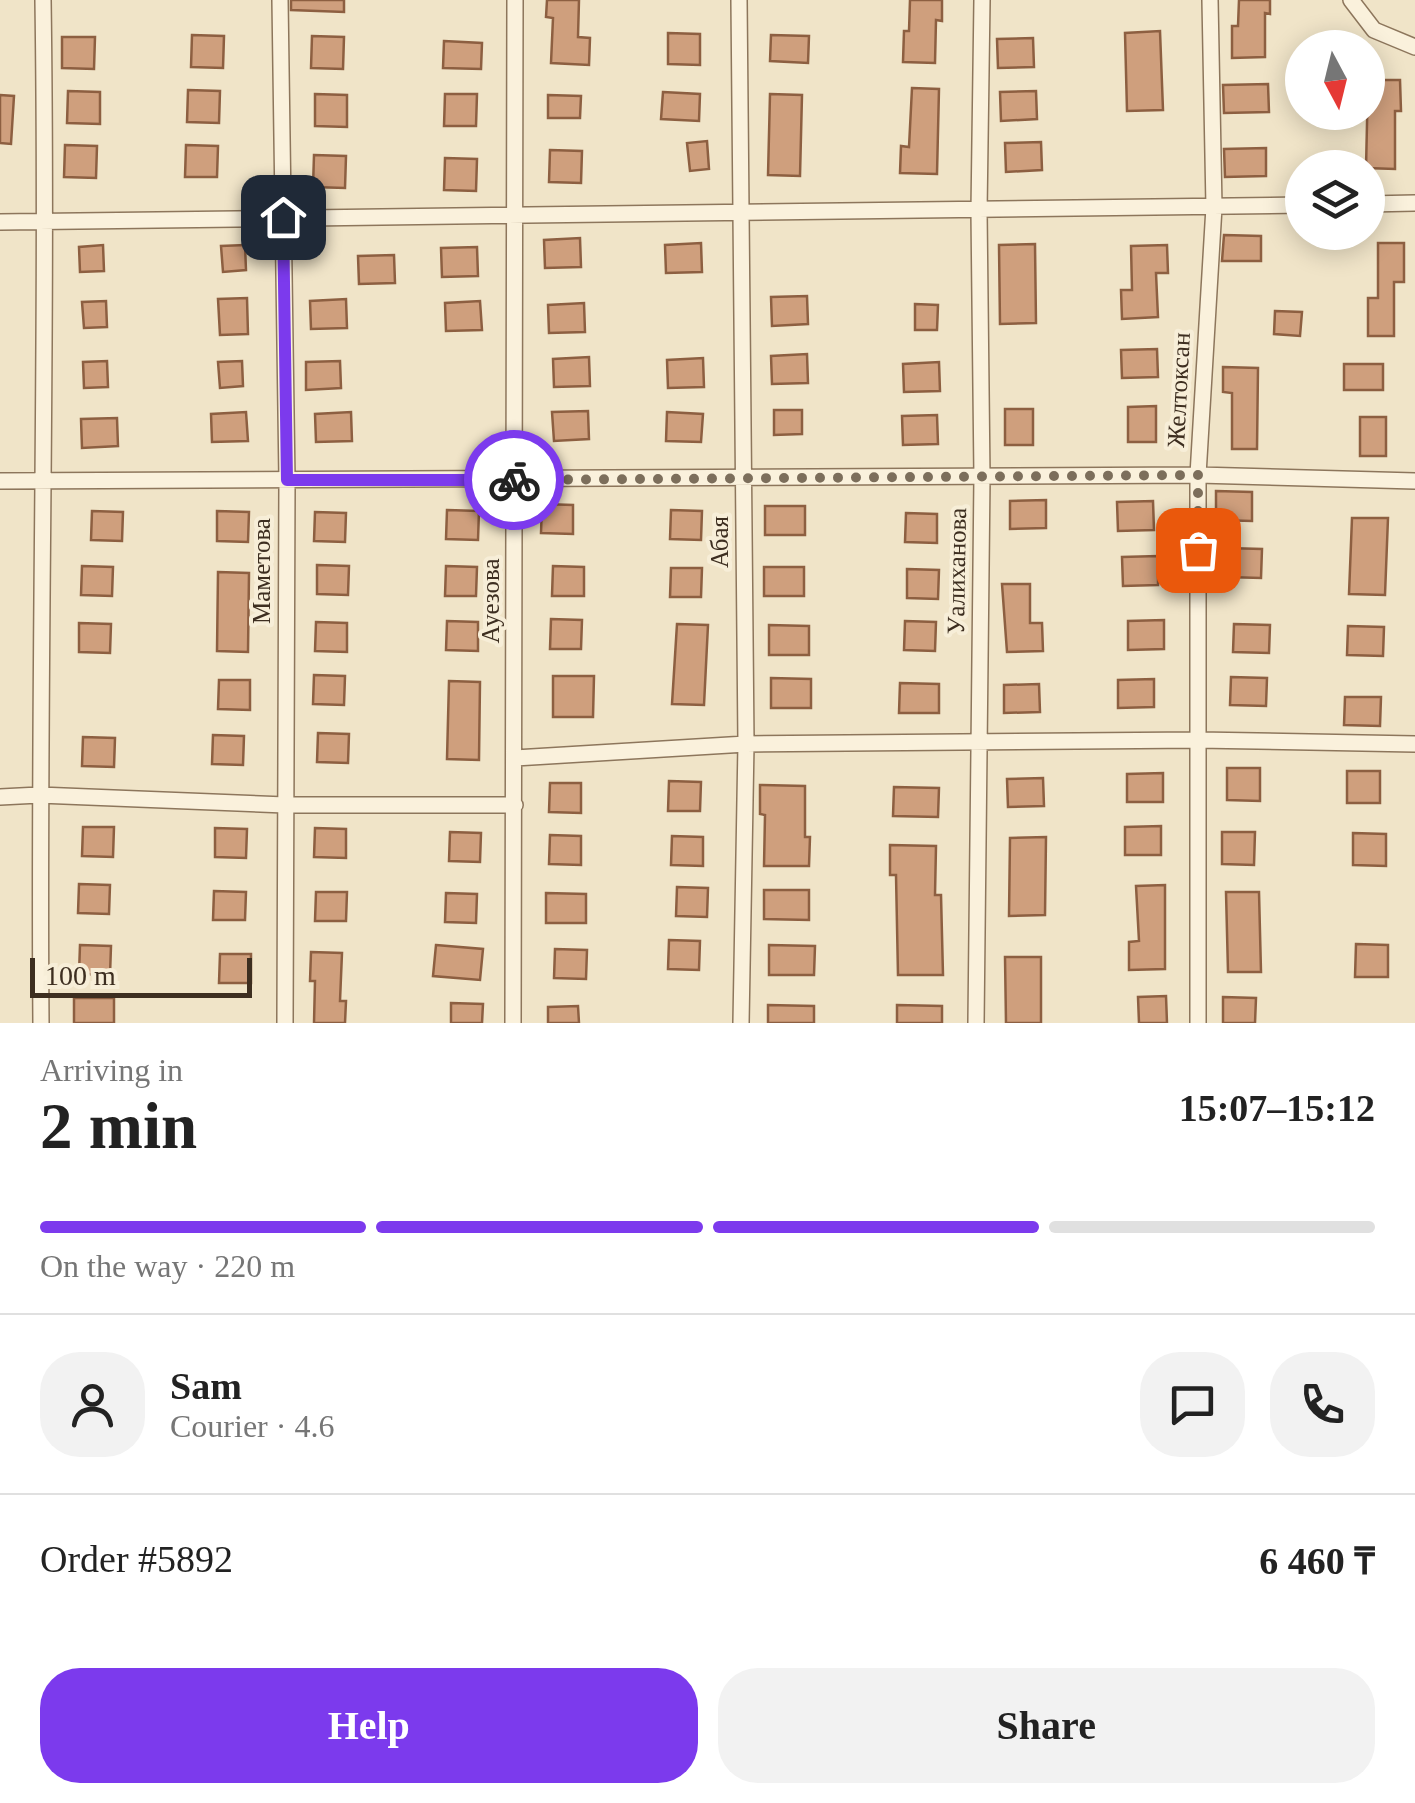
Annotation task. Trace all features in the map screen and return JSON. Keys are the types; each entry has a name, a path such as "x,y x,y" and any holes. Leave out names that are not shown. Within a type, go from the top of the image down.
{"street":[{"path":"41,1023 39,795 46,221 42,0"},
{"name":"Маметова","path":"280,0 287,480 285,1023"},
{"name":"Ауезова","path":"512,1023 516,0"},
{"name":"Абая","path":"739,0 746,744 741,1023"},
{"name":"Уалиханова","path":"976,1023 982,0"},
{"name":"Желтоксан","path":"1198,1023 1198,475 1214,207 1210,0"},
{"path":"1351,0 1374,30 1415,48"},
{"path":"1385,204 1415,204"},
{"path":"0,222 1285,205"},
{"path":"0,481 1198,475 1415,481"},
{"path":"515,758 746,744 1198,740 1415,744"},
{"path":"0,796 285,805 514,804"}],"building":[{"path":"291,0 344,0 344,12 291,10"},
{"path":"547,0 579,0 578,37 590,38 589,65 551,63 553,18 546,17"},
{"path":"910,0 942,0 942,21 936,20 935,63 903,62"},
{"path":"1239,0 1270,0 1270,14 1265,13 1265,57 1232,58 1232,26 1238,26"},
{"path":"1160,31 1163,110 1127,111 1125,33"},
{"path":"668,33 700,34 700,65 668,64"},
{"path":"192,35 224,36 223,68 191,67"},
{"path":"771,35 809,36 808,63 770,61"},
{"path":"312,36 344,37 343,69 311,68"},
{"path":"62,37 95,37 94,69 62,68"},
{"path":"1033,38 1034,67 998,68 997,39"},
{"path":"444,41 482,43 481,69 443,68"},
{"path":"1385,80 1400,80 1401,111 1395,111 1395,169 1385,169 1385,150 1366,150 1367,130 1385,130"},
{"path":"1268,84 1269,112 1224,113 1223,85"},
{"path":"912,88 939,89 937,174 900,173 901,146 909,147"},
{"path":"188,90 220,91 219,123 187,122"},
{"path":"68,91 100,92 100,124 67,123"},
{"path":"1036,91 1037,119 1001,121 1000,92"},
{"path":"663,92 700,94 699,121 661,119"},
{"path":"315,94 347,95 347,127 315,126"},
{"path":"445,94 477,94 476,126 444,126"},
{"path":"770,94 802,95 800,176 768,175"},
{"path":"0,95 14,96 11,144 0,143"},
{"path":"548,95 581,96 580,118 548,118"},
{"path":"707,141 709,169 690,171 687,143"},
{"path":"1041,142 1042,170 1006,172 1005,143"},
{"path":"65,145 97,146 96,178 64,177"},
{"path":"186,145 218,146 217,177 185,177"},
{"path":"1266,148 1266,176 1225,177 1224,149"},
{"path":"550,150 582,151 581,183 549,182"},
{"path":"314,155 346,156 345,188 313,187"},
{"path":"445,158 477,159 476,191 444,190"},
{"path":"1224,235 1261,236 1261,261 1222,261"},
{"path":"580,238 581,267 545,268 544,240"},
{"path":"701,243 702,272 666,273 665,245"},
{"path":"1385,243 1404,243 1404,282 1394,282 1394,336 1368,336 1368,298 1378,298 1378,250 1385,250"},
{"path":"1035,244 1036,323 1000,324 999,245"},
{"path":"103,245 104,271 80,272 79,247"},
{"path":"245,245 246,270 223,272 221,246"},
{"path":"1167,245 1168,273 1156,273 1158,317 1122,319 1121,290 1132,290 1131,246"},
{"path":"477,247 478,276 442,277 441,248"},
{"path":"394,255 395,283 359,284 358,256"},
{"path":"807,296 808,324 772,326 771,297"},
{"path":"247,298 248,334 220,335 218,299"},
{"path":"346,299 347,328 311,329 310,301"},
{"path":"106,301 107,327 84,328 82,302"},
{"path":"480,301 482,330 446,331 445,303"},
{"path":"584,303 585,332 549,333 548,305"},
{"path":"915,304 938,305 937,330 915,330"},
{"path":"1275,311 1302,312 1300,336 1274,334"},
{"path":"1157,349 1158,377 1122,378 1121,350"},
{"path":"807,354 808,383 772,384 771,356"},
{"path":"589,357 590,386 554,387 553,359"},
{"path":"703,358 704,387 668,388 667,360"},
{"path":"107,361 108,387 84,388 83,362"},
{"path":"242,361 243,386 220,388 218,362"},
{"path":"340,361 341,388 306,390 306,362"},
{"path":"939,362 940,391 904,392 903,364"},
{"path":"1344,364 1383,364 1383,390 1344,390"},
{"path":"1223,367 1258,368 1257,449 1232,449 1232,393 1223,392"},
{"path":"1156,406 1156,442 1128,442 1128,407"},
{"path":"1005,409 1033,409 1033,445 1005,445"},
{"path":"774,410 802,410 802,434 774,435"},
{"path":"588,411 589,439 554,441 552,412"},
{"path":"246,412 248,441 212,442 211,414"},
{"path":"351,412 352,441 316,442 315,414"},
{"path":"667,412 703,414 701,442 666,441"},
{"path":"937,415 938,444 903,445 902,416"},
{"path":"1360,417 1386,417 1386,456 1360,456"},
{"path":"117,418 118,446 82,448 81,419"},
{"path":"1216,491 1252,492 1252,521 1216,520"},
{"path":"1046,500 1046,528 1010,529 1010,501"},
{"path":"1153,501 1154,530 1118,531 1117,502"},
{"path":"542,504 573,505 573,534 541,533"},
{"path":"765,506 805,506 805,535 765,535"},
{"path":"447,510 479,511 478,540 446,539"},
{"path":"671,510 702,511 701,540 670,539"},
{"path":"92,511 123,512 122,541 91,540"},
{"path":"217,511 249,512 248,542 217,541"},
{"path":"315,512 346,513 345,542 314,541"},
{"path":"906,513 937,514 937,543 905,542"},
{"path":"1352,518 1388,518 1385,595 1349,594"},
{"path":"1226,548 1262,549 1261,578 1226,577"},
{"path":"1158,556 1158,585 1123,586 1122,557"},
{"path":"317,565 349,566 348,595 317,594"},
{"path":"82,566 113,567 112,596 81,595"},
{"path":"446,566 477,567 476,596 445,596"},
{"path":"553,566 584,567 584,596 552,596"},
{"path":"764,567 804,567 804,596 764,596"},
{"path":"671,568 702,568 701,597 670,597"},
{"path":"907,569 939,570 938,599 907,598"},
{"path":"218,572 249,573 248,652 217,651"},
{"path":"1002,584 1030,584 1030,623 1042,623 1043,651 1007,652"},
{"path":"551,619 582,620 581,649 550,649"},
{"path":"1164,620 1164,649 1128,650 1128,621"},
{"path":"447,621 478,622 478,651 446,650"},
{"path":"905,621 936,622 935,651 904,650"},
{"path":"316,622 347,623 347,652 315,651"},
{"path":"79,623 111,624 110,653 79,652"},
{"path":"677,624 708,625 704,705 672,704"},
{"path":"1234,624 1270,625 1269,653 1233,652"},
{"path":"769,625 809,626 809,655 769,655"},
{"path":"1348,626 1384,627 1383,656 1347,655"},
{"path":"314,675 345,676 344,705 313,704"},
{"path":"553,676 594,676 593,717 553,717"},
{"path":"1231,677 1267,678 1266,706 1230,705"},
{"path":"771,678 811,679 811,708 771,708"},
{"path":"1154,679 1154,707 1118,708 1118,680"},
{"path":"219,680 250,680 250,710 218,709"},
{"path":"449,681 480,682 479,760 447,759"},
{"path":"900,683 939,684 939,713 899,713"},
{"path":"1039,684 1040,712 1004,713 1004,685"},
{"path":"1345,697 1381,697 1380,726 1344,725"},
{"path":"318,733 349,734 348,763 317,762"},
{"path":"213,735 244,736 243,765 212,764"},
{"path":"83,737 115,738 114,767 82,766"},
{"path":"1227,768 1260,768 1260,801 1227,800"},
{"path":"1347,771 1380,771 1380,803 1347,803"},
{"path":"1163,773 1163,802 1127,802 1127,774"},
{"path":"1043,778 1044,806 1008,807 1007,779"},
{"path":"669,781 701,782 700,811 668,811"},
{"path":"550,783 581,783 581,813 549,812"},
{"path":"760,785 805,786 809,866 764,866 765,815 760,814"},
{"path":"894,787 939,788 938,817 893,816"},
{"path":"1161,826 1161,855 1125,855 1125,827"},
{"path":"83,827 114,827 113,857 82,856"},
{"path":"215,828 247,829 246,858 215,857"},
{"path":"315,828 346,829 346,858 314,857"},
{"path":"450,832 481,833 480,862 449,861"},
{"path":"1222,832 1255,832 1254,865 1222,864"},
{"path":"1353,833 1386,834 1386,866 1353,865"},
{"path":"550,835 581,836 581,865 549,864"},
{"path":"672,836 703,837 703,866 671,865"},
{"path":"1046,837 1045,915 1009,916 1010,838"},
{"path":"890,845 936,846 935,895 941,895 943,975 898,975 896,875 890,875"},
{"path":"79,884 110,885 109,914 78,913"},
{"path":"1165,885 1165,969 1129,970 1129,942 1139,941 1136,886"},
{"path":"677,887 708,888 707,917 676,916"},
{"path":"764,890 809,890 809,920 764,919"},
{"path":"214,891 246,892 245,920 213,920"},
{"path":"316,892 347,892 346,921 315,921"},
{"path":"1226,892 1259,892 1261,972 1228,972"},
{"path":"446,893 477,894 476,923 445,922"},
{"path":"546,893 586,894 586,923 546,923"},
{"path":"669,940 700,941 699,970 668,969"},
{"path":"1356,944 1388,945 1388,977 1355,977"},
{"path":"80,945 111,946 110,975 79,974"},
{"path":"436,945 483,949 480,980 433,976"},
{"path":"769,945 815,946 814,975 769,975"},
{"path":"555,949 587,950 586,979 554,978"},
{"path":"311,952 342,953 340,1001 346,1001 345,1023 314,1023"},
{"path":"220,954 251,954 251,983 219,983"},
{"path":"1005,957 1041,957 1041,1023 1006,1023"},
{"path":"1166,996 1167,1023 1139,1023 1138,997"},
{"path":"1223,997 1256,998 1255,1023 1223,1023"},
{"path":"74,998 114,998 114,1023 74,1023"},
{"path":"451,1003 483,1004 482,1023 451,1023"},
{"path":"768,1005 814,1006 814,1023 768,1023"},
{"path":"897,1005 942,1006 942,1023 897,1023"},
{"path":"578,1006 579,1023 548,1023 548,1007"}],"way so far":[{"path":"514,480 1198,475 1198,550"}],"route":[{"path":"283,217 287,480 514,480"}]}
